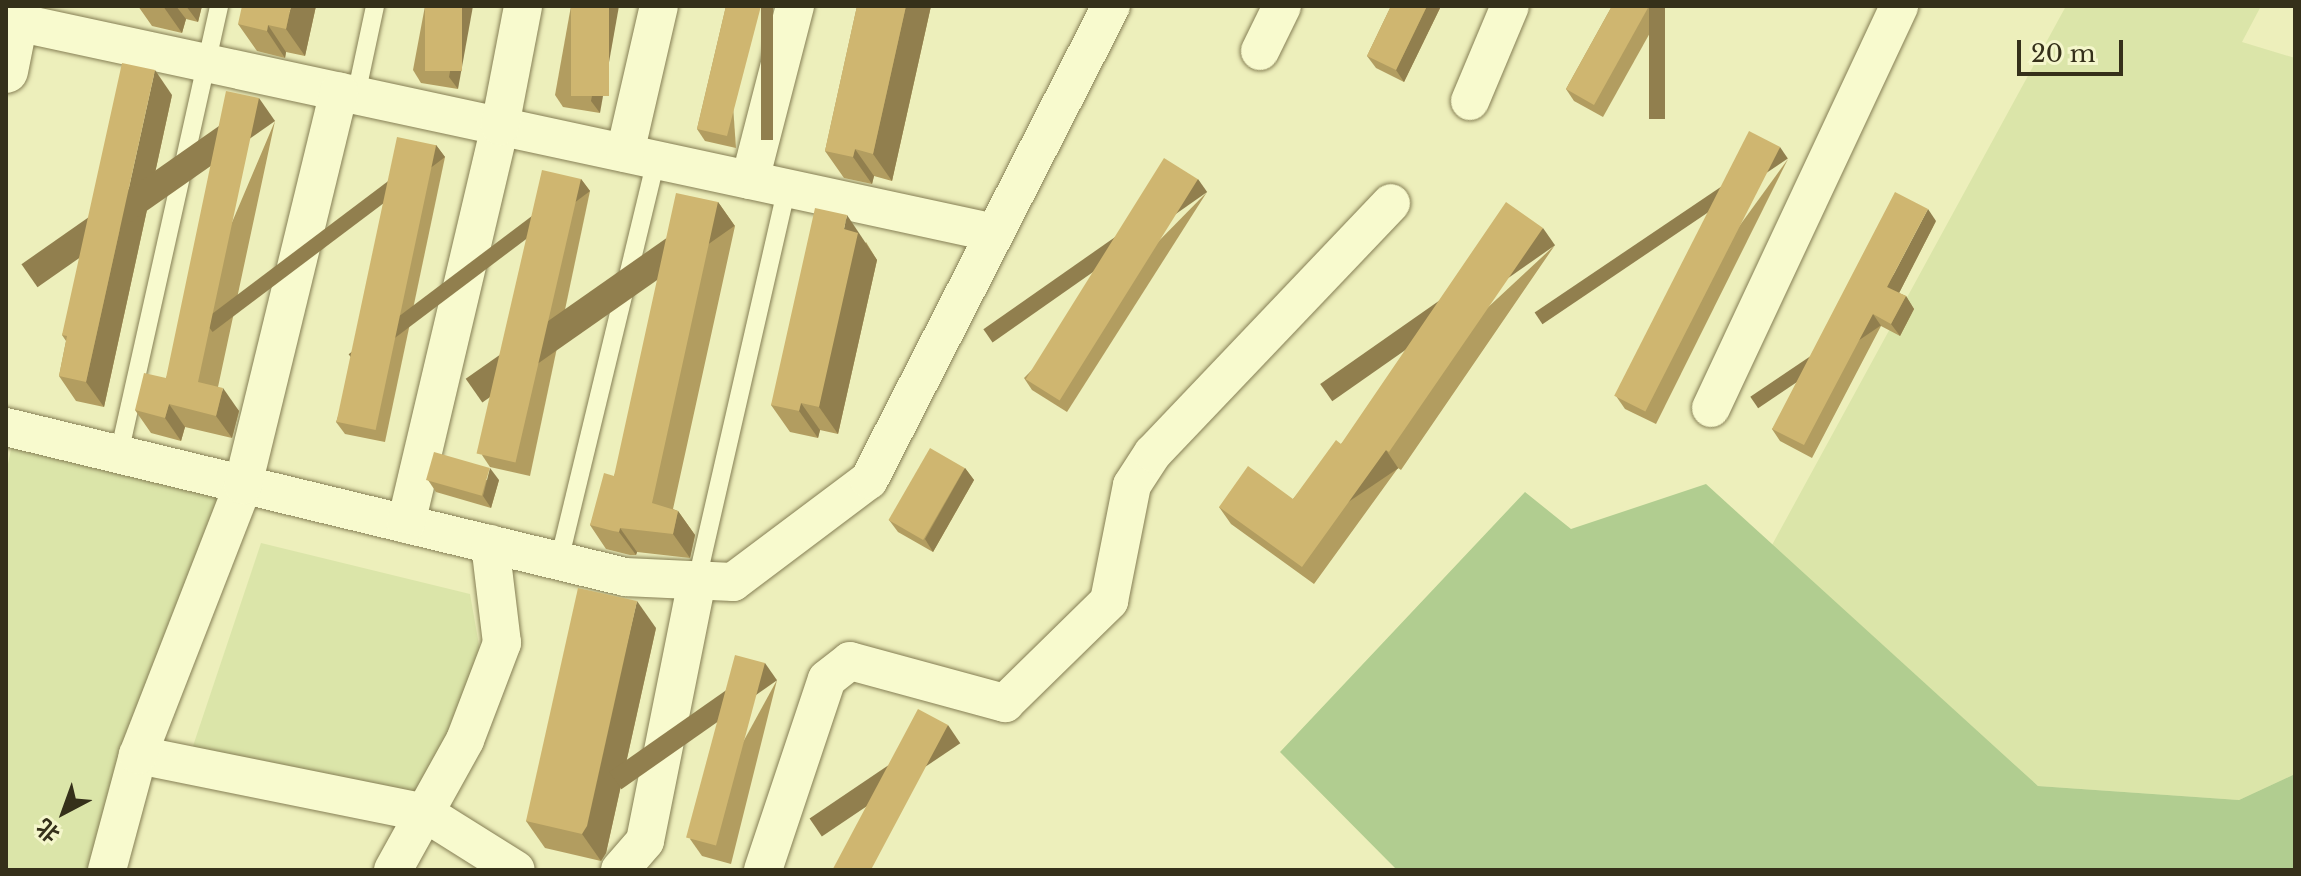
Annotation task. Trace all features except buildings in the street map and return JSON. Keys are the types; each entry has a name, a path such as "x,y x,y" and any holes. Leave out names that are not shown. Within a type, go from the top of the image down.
{"street":[{"path":"406,524 500,126 523,6"},
{"path":"640,157 659,6"},
{"path":"750,180 795,6"},
{"path":"1260,51 1282,6"},
{"path":"1470,101 1510,6"},
{"path":"1711,408 1899,6"},
{"path":"6,427 625,577 733,582 869,480 995,233 1100,9"},
{"path":"6,71 18,14 207,63 995,233"},
{"path":"107,870 138,755 243,485 348,94"},
{"path":"763,870 827,679 850,661 1005,703 1109,601 1132,485 1153,453 1391,203"},
{"path":"393,870 465,740 502,643 490,544"},
{"path":"620,870 645,841 697,580"},
{"path":"138,755 425,813 516,870"}],"lane":[{"path":"119,454 219,6"},
{"path":"348,94 375,6"},
{"path":"559,561 640,157"},
{"path":"697,580 787,188"}],"green space":[{"path":"2066,6 2261,6 2242,42 2295,58 2295,774 2239,800 2038,786 1772,545"},
{"path":"12,444 230,497 96,870 6,870 6,474"},
{"path":"1706,484 2038,786 2239,800 2295,774 2295,870 1397,870 1280,752 1525,492 1571,529"},
{"path":"261,543 470,594 480,651 422,794 191,752"}]}
